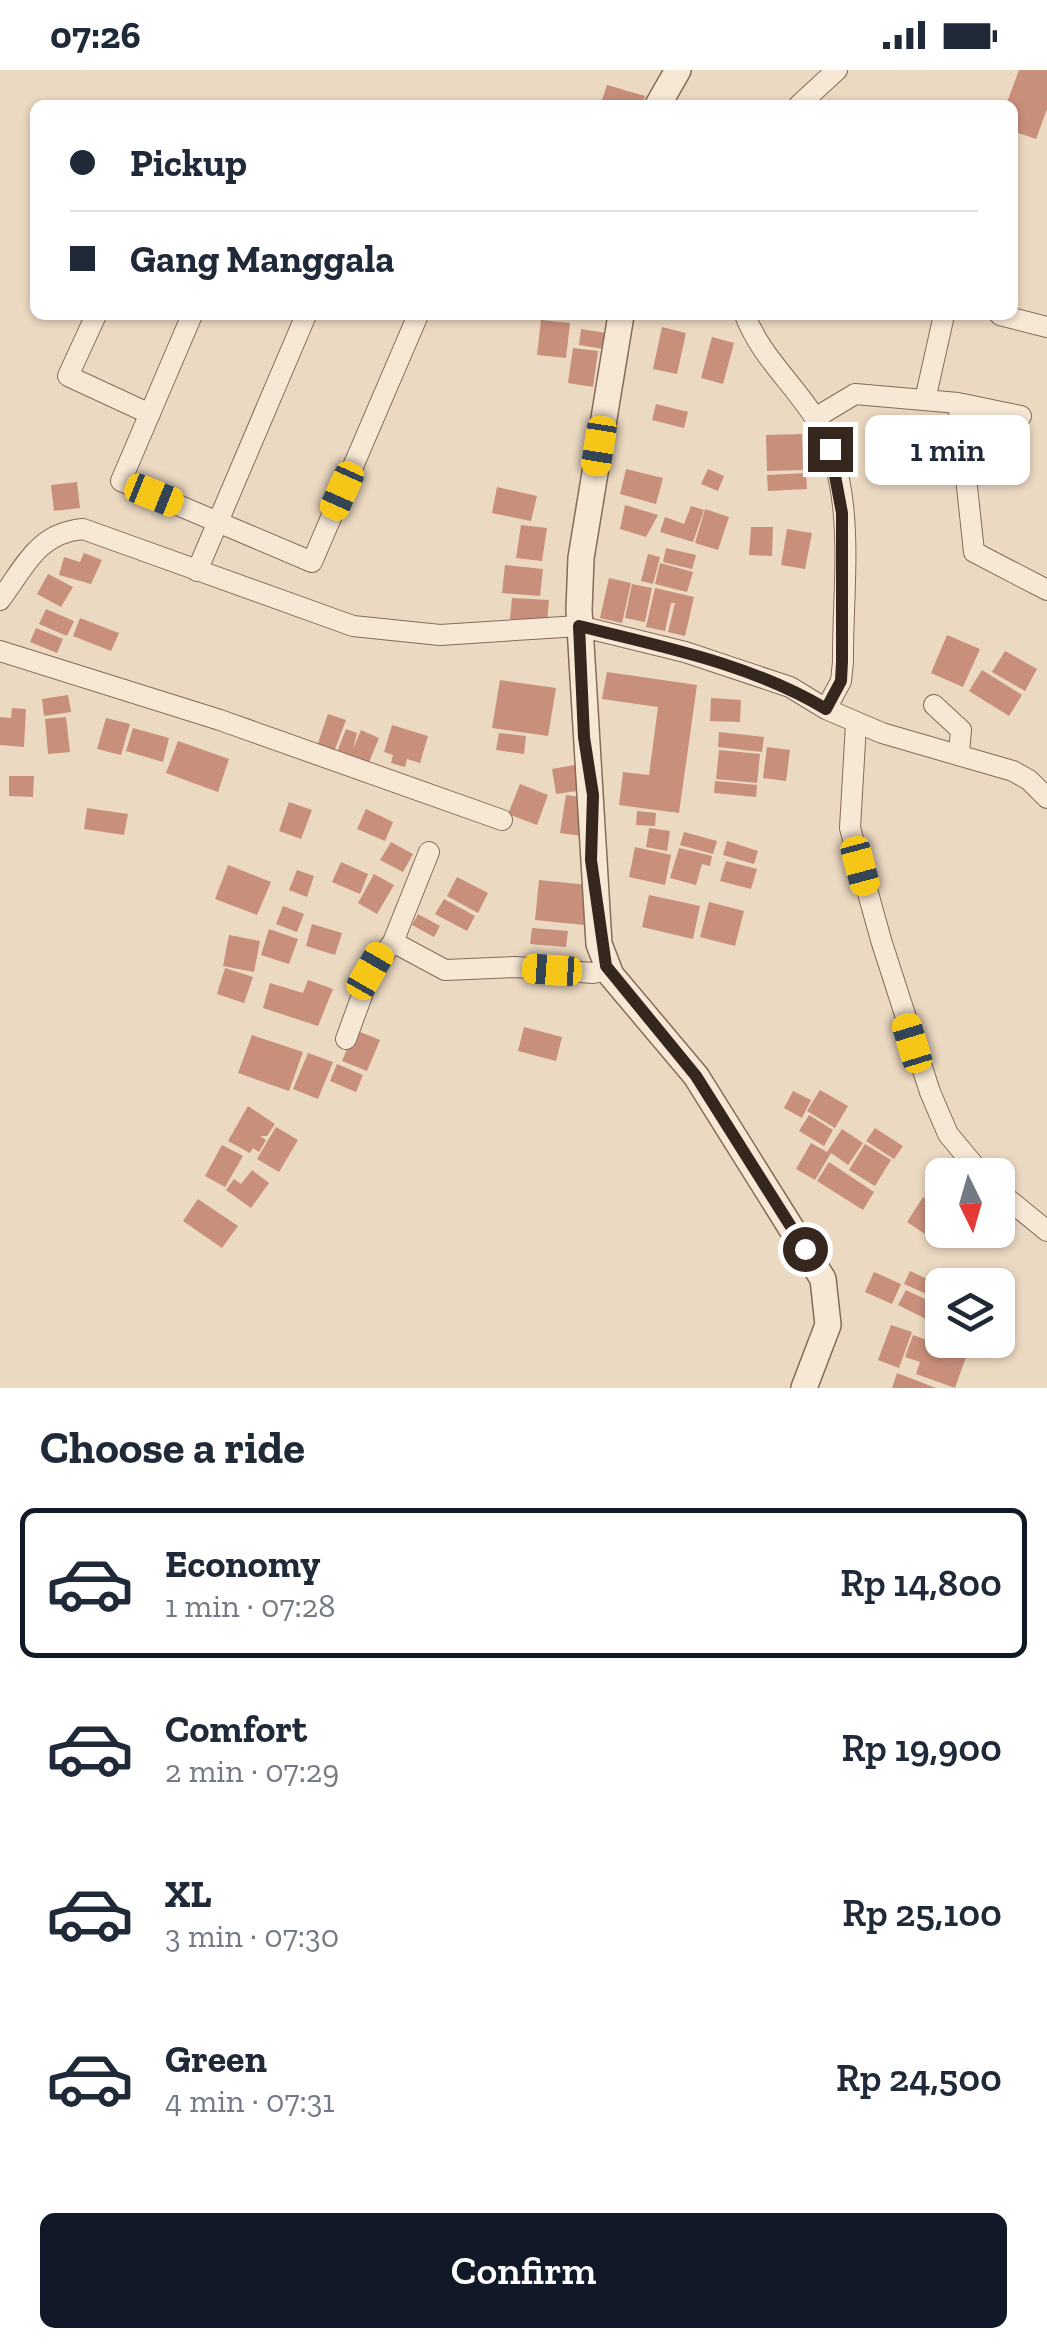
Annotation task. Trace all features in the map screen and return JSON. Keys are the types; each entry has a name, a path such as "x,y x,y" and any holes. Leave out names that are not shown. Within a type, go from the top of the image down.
{"street":[{"path":"661,100 678,70"},
{"path":"804,100 836,70"},
{"path":"94,320 68,376 150,414"},
{"path":"190,320 122,482 312,562 416,320"},
{"path":"197,570 304,320"},
{"path":"620,320 581,558 579,626 584,737 593,795 591,860 606,966 707,1092 823,1279 828,1324 804,1388"},
{"path":"747,320 754,339 815,418 830,449 842,513 842,662 841,681 826,709"},
{"path":"925,400 943,320"},
{"path":"1018,320 1047,328"},
{"path":"815,418 855,394 958,403 1021,416"},
{"path":"958,403 974,552 1047,590"},
{"path":"0,600 36,547 64,531 82,530 353,626 440,635 579,626 752,674 790,687 856,724 959,753 1029,780 1047,798"},
{"path":"0,652 220,720 502,820"},
{"path":"934,705 961,730 959,753"},
{"path":"856,724 850,828 930,1092 948,1134 968,1158"},
{"path":"346,1039 370,971 393,942 429,852"},
{"path":"393,942 445,970 515,967 593,972 604,971 606,966"},
{"path":"1015,1204 1047,1231"}],"building":[{"path":"1019,70 1047,70 1047,109 1036,139 1018,133 1018,100 1008,100"},
{"path":"607,85 645,96 644,100 602,100"},
{"path":"541,320 570,323 566,358 537,355"},
{"path":"662,327 686,333 677,374 653,369"},
{"path":"581,329 613,334 610,350 579,345"},
{"path":"712,337 734,343 723,384 701,378"},
{"path":"573,348 598,351 593,387 568,383"},
{"path":"656,404 688,412 684,428 652,420"},
{"path":"802,434 803,470 767,471 766,435"},
{"path":"626,469 663,478 656,504 620,494"},
{"path":"708,469 724,476 718,491 701,484"},
{"path":"806,473 807,489 768,491 767,475"},
{"path":"77,482 80,508 54,511 51,485"},
{"path":"497,487 537,496 531,521 492,513"},
{"path":"625,505 658,515 646,537 620,529"},
{"path":"691,506 704,510 693,542 660,532 665,517 684,524"},
{"path":"705,509 729,517 718,550 695,543"},
{"path":"521,525 547,528 542,561 516,558"},
{"path":"751,527 773,527 772,556 749,555"},
{"path":"787,529 812,533 805,569 781,565"},
{"path":"666,548 696,555 692,569 663,562"},
{"path":"84,553 102,560 91,584 59,575 64,557 80,562"},
{"path":"648,554 660,557 653,584 641,581"},
{"path":"660,563 693,572 687,592 655,584"},
{"path":"505,565 543,569 540,596 502,593"},
{"path":"48,574 73,587 61,607 37,594"},
{"path":"609,578 631,583 622,623 600,618"},
{"path":"632,584 652,588 645,622 625,618"},
{"path":"655,588 694,597 685,636 668,632 675,603 671,603 665,631 646,627"},
{"path":"512,598 549,600 547,622 510,619"},
{"path":"46,609 74,621 67,636 39,624"},
{"path":"80,618 119,633 111,651 73,636"},
{"path":"36,628 63,639 57,653 30,642"},
{"path":"947,635 980,649 963,687 931,673"},
{"path":"1005,651 1037,669 1025,691 992,672"},
{"path":"982,670 1022,695 1009,716 969,691"},
{"path":"607,672 697,685 679,813 619,805 623,772 649,775 658,707 602,699"},
{"path":"500,680 556,688 548,736 492,728"},
{"path":"68,695 71,712 44,716 42,699"},
{"path":"711,698 741,700 740,722 710,721"},
{"path":"12,708 26,709 24,747 0,745 0,717 11,718"},
{"path":"328,714 346,720 334,752 317,746"},
{"path":"66,717 70,752 48,754 45,719"},
{"path":"106,718 130,724 121,755 97,749"},
{"path":"392,725 428,736 420,763 407,759 405,767 391,763 393,755 384,752"},
{"path":"133,728 169,738 163,762 126,751"},
{"path":"346,729 357,733 353,749 361,730 379,738 367,767 337,752"},
{"path":"719,732 764,737 762,752 718,747"},
{"path":"499,733 526,736 524,754 496,750"},
{"path":"178,741 229,759 218,792 166,773"},
{"path":"767,747 790,750 786,781 763,778"},
{"path":"719,750 760,754 757,783 716,779"},
{"path":"580,764 584,790 556,794 552,769"},
{"path":"9,776 34,776 33,797 9,796"},
{"path":"715,781 757,785 756,797 714,793"},
{"path":"520,784 548,795 537,825 508,814"},
{"path":"566,795 587,798 582,836 560,833"},
{"path":"289,802 312,810 301,839 279,831"},
{"path":"87,808 128,814 124,835 84,829"},
{"path":"366,809 393,822 385,841 357,829"},
{"path":"637,811 656,813 655,826 636,825"},
{"path":"649,828 670,831 667,851 646,847"},
{"path":"684,832 717,841 713,854 680,845"},
{"path":"727,841 758,851 754,864 723,855"},
{"path":"391,842 413,854 403,872 380,860"},
{"path":"635,847 671,855 665,885 629,877"},
{"path":"679,848 712,856 710,866 702,864 696,885 670,878"},
{"path":"726,861 757,869 751,889 720,881"},
{"path":"341,862 368,874 360,894 332,882"},
{"path":"228,865 271,882 257,915 215,899"},
{"path":"297,870 314,876 307,897 289,890"},
{"path":"374,874 394,885 377,914 358,903"},
{"path":"457,877 488,893 478,913 447,896"},
{"path":"539,880 588,885 584,925 535,920"},
{"path":"649,895 700,906 693,939 642,927"},
{"path":"444,899 475,916 467,931 435,914"},
{"path":"709,902 744,911 735,946 700,937"},
{"path":"283,906 304,914 297,932 276,924"},
{"path":"418,914 440,926 434,937 412,925"},
{"path":"312,924 342,933 335,955 306,946"},
{"path":"532,928 568,931 566,947 530,944"},
{"path":"269,929 298,939 289,964 261,955"},
{"path":"229,935 260,941 254,972 223,966"},
{"path":"225,968 253,977 244,1003 217,994"},
{"path":"308,980 333,989 318,1026 263,1008 270,983 303,993"},
{"path":"524,1027 562,1037 556,1061 518,1051"},
{"path":"355,1030 380,1040 367,1071 342,1061"},
{"path":"252,1035 303,1052 289,1091 238,1073"},
{"path":"308,1053 333,1062 318,1099 293,1089"},
{"path":"337,1064 363,1075 356,1092 330,1081"},
{"path":"820,1090 848,1106 835,1128 807,1111"},
{"path":"793,1091 811,1100 802,1118 784,1108"},
{"path":"248,1106 275,1124 267,1136 260,1136 266,1140 259,1152 253,1148 250,1153 228,1141"},
{"path":"809,1115 833,1130 824,1146 799,1131"},
{"path":"276,1127 298,1140 279,1172 257,1159"},
{"path":"875,1128 903,1146 894,1159 866,1141"},
{"path":"842,1129 863,1143 848,1165 831,1153 815,1180 796,1169 811,1143 827,1152"},
{"path":"865,1144 891,1160 875,1186 849,1170"},
{"path":"222,1145 243,1156 225,1187 205,1176"},
{"path":"829,1162 874,1192 863,1210 817,1181"},
{"path":"252,1170 269,1183 251,1208 226,1190 234,1179 241,1184"},
{"path":"923,1197 925,1198 925,1234 907,1222"},
{"path":"198,1199 238,1226 222,1248 183,1221"},
{"path":"910,1271 925,1278 925,1293 904,1284"},
{"path":"874,1272 901,1284 892,1304 865,1292"},
{"path":"906,1290 925,1299 925,1318 898,1305"},
{"path":"891,1325 912,1332 899,1368 878,1360"},
{"path":"913,1335 925,1339 925,1358 966,1358 955,1388 916,1374 920,1362 905,1357"},
{"path":"897,1373 936,1388 892,1388"}],"route":[{"path":"805,1249 696,1076 606,966 591,860 593,795 584,737 579,626 685,652 752,674 790,687 826,709 841,681 842,662 842,513 840,483 830,449"}]}
